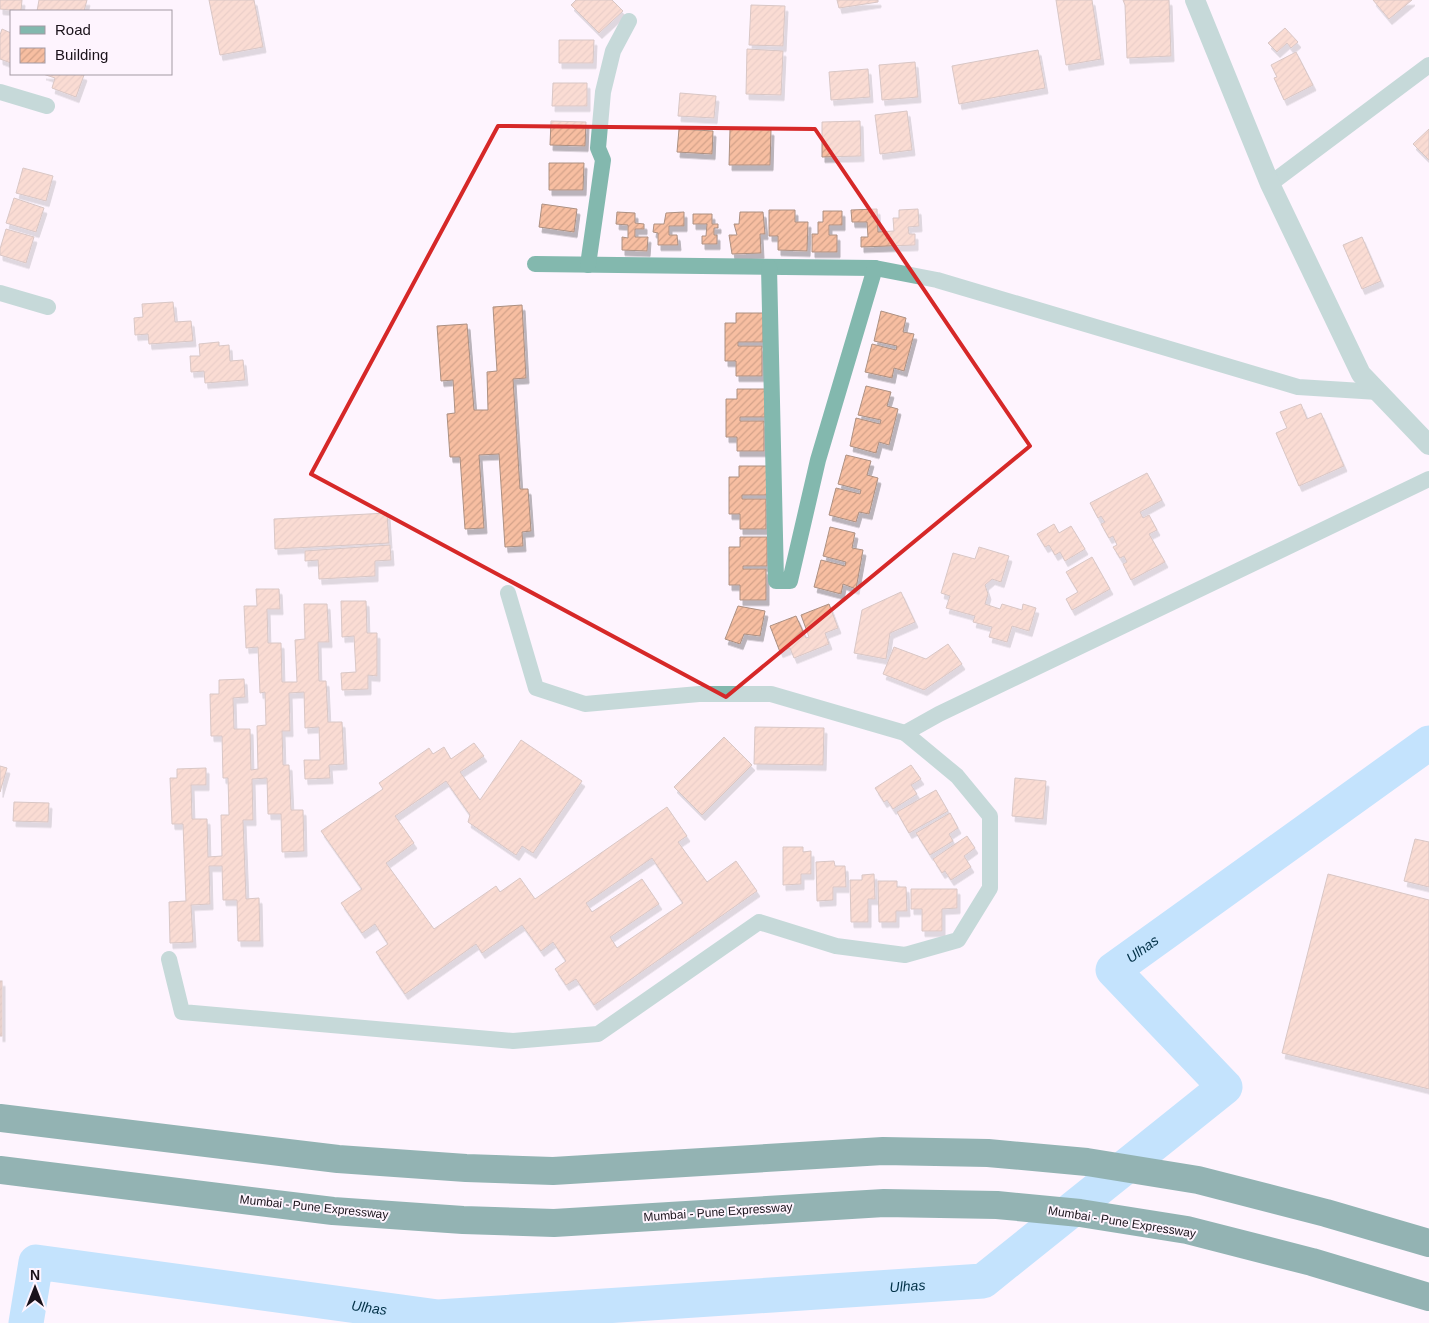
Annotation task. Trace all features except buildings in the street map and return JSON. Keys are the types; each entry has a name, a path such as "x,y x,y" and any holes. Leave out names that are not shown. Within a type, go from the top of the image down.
{"highway":[{"path":"0,1118 338,1159 466,1168 553,1171 883,1151 988,1153 1087,1162 1196,1180 1326,1212 1429,1243"},
{"name":"Mumbai - Pune Expressway","path":"0,1170 333,1211 491,1221 554,1223 884,1203 997,1206 1080,1213 1187,1230 1312,1262 1429,1297"}],"street":[{"path":"1194,0 1270,184 1361,374 1429,445"},
{"path":"588,265 603,160 598,148 603,92 612,51 629,22"},
{"path":"1270,184 1429,65"},
{"path":"0,92 47,106"},
{"path":"535,264 875,268 937,280 1298,388 1378,392"},
{"path":"769,267 776,581 790,581 818,460 875,268"},
{"path":"0,293 48,308"},
{"path":"905,733 948,710 1429,479"},
{"path":"169,960 182,1012 513,1041 598,1034 759,922 836,946 905,955 958,940 990,888 990,816 957,776 905,733 771,694 699,694 585,704 536,688 508,594"}],"highlighted area":[{"path":"498,126 815,129 1030,446 726,697 311,474"}],"waterway":[{"name":"Ulhas","path":"26,1323 36,1262 438,1317 983,1281 1225,1087 1113,970 1429,743"}]}
